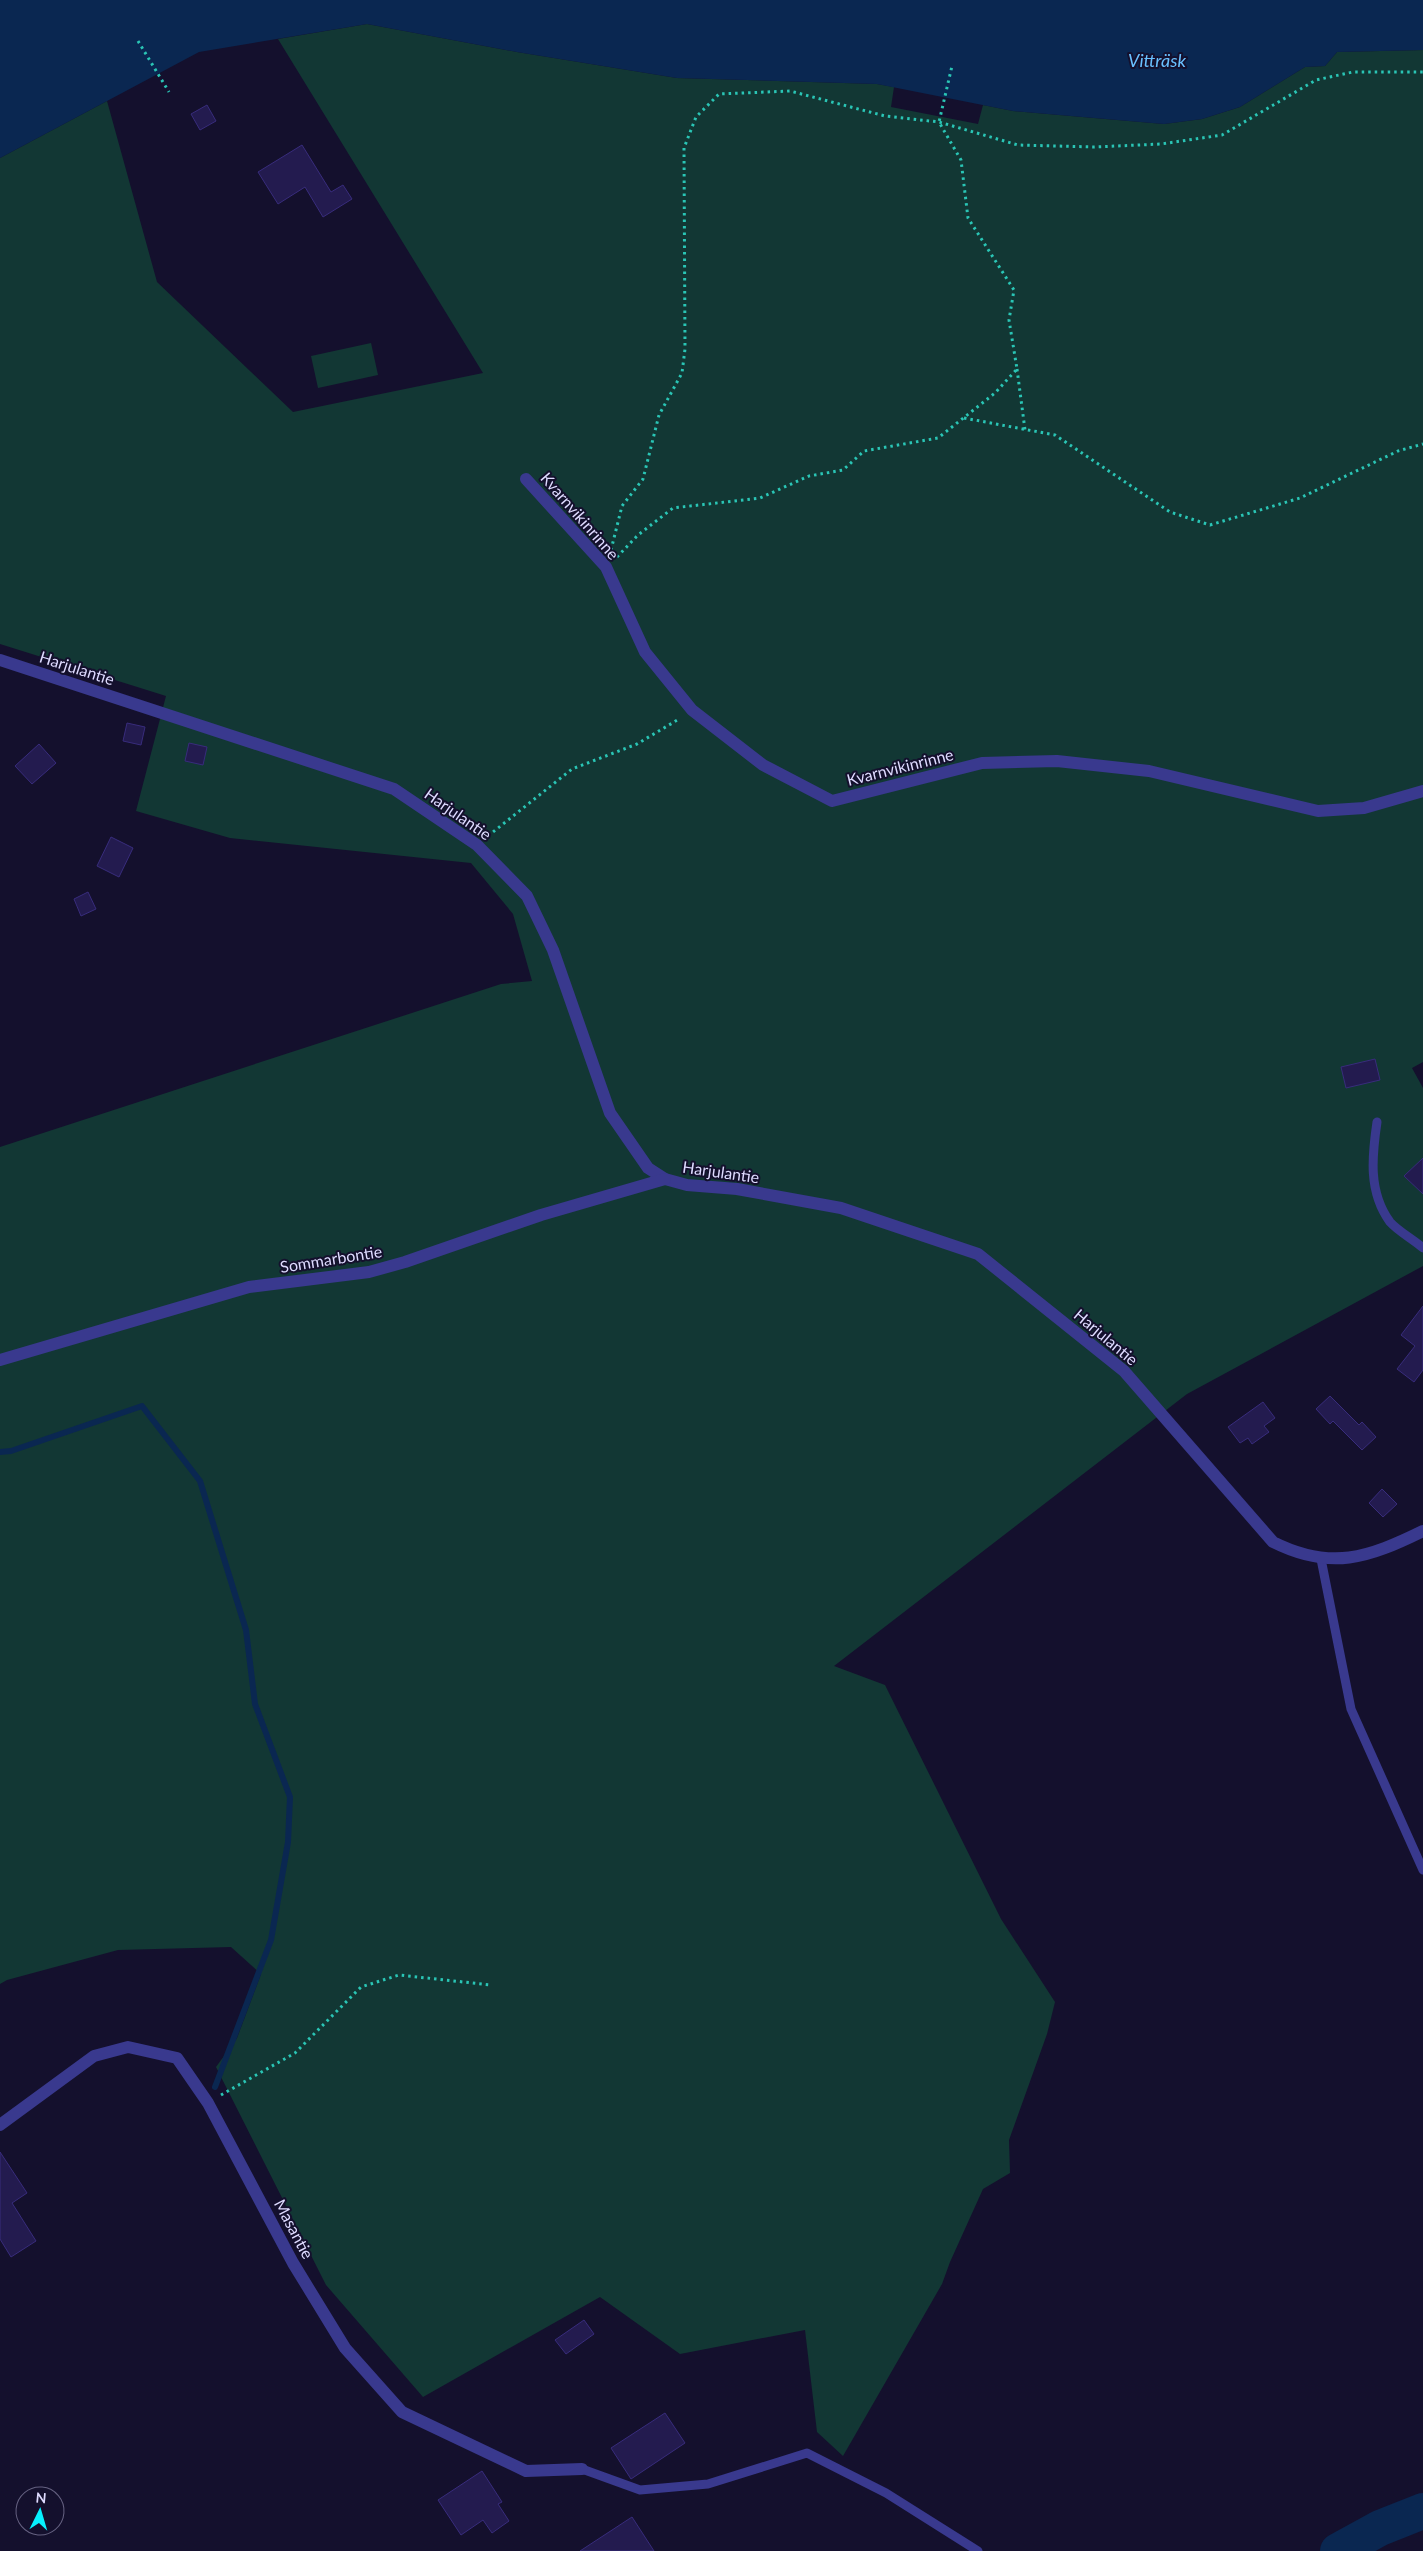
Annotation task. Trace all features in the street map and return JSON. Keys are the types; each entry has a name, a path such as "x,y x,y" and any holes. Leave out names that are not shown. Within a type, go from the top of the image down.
{"street":[{"name":"Kvarnvikinrinne","path":"526,478 606,567 645,652 692,710 763,765 832,801 982,763 1057,761 1149,771 1318,810 1364,808 1423,791"},
{"name":"Harjulantie","path":"0,660 394,789 477,845 527,896 553,950 610,1113 648,1168 665,1179 687,1185 736,1189 841,1208 978,1254 1124,1371 1273,1542 1294,1553 1321,1559 1360,1557 1390,1547 1423,1531"},
{"name":"Sommarbontie","path":"0,1360 250,1287 369,1272 405,1262 541,1215 665,1179"},
{"name":"Masantie","path":"0,2125 94,2056 128,2047 177,2058 208,2103 293,2263 345,2348 402,2412 526,2471 582,2469"}],"lane":[{"path":"1377,1122 1372,1158 1374,1180 1379,1201 1391,1223 1423,1248"},
{"path":"1321,1559 1351,1709 1423,1870"},
{"path":"582,2469 640,2490 708,2484 807,2453 886,2493 978,2551"}],"path":[{"path":"138,41 169,92"},
{"path":"952,66 939,122 961,160 968,218 1014,290 1009,320 1025,430"},
{"path":"606,567 622,506 644,479 659,415 682,373 685,350 684,148 696,117 719,94 790,91 885,116 939,122 1018,145 1094,147 1161,144 1222,135 1316,80 1354,72 1423,72"},
{"path":"606,567 638,535 672,508 760,498 808,476 844,470 864,451 938,438 995,393 1017,369"},
{"path":"963,418 1055,435 1170,512 1210,525 1300,498 1398,451 1423,444"},
{"path":"477,845 572,769 637,744 692,710"},
{"path":"208,2103 295,2053 361,1987 399,1975 492,1985"}],"green space":[{"path":"367,24 517,52 677,78 877,84 894,87 891,107 978,124 983,105 1013,111 1164,124 1202,119 1240,107 1305,67 1325,66 1337,52 1423,50 1423,1062 1412,1068 1423,1088 1423,1266 1187,1394 834,1666 885,1685 1001,1919 1055,2002 1047,2034 1009,2140 1010,2173 983,2189 942,2284 843,2456 817,2432 805,2330 680,2354 600,2297 423,2397 326,2285 216,2067 237,2038 261,1974 231,1947 118,1950 7,1980 0,1984 0,1147 501,984 532,981 513,914 471,863 230,838 136,811 166,696 0,644 0,158 107,101 157,282 293,412 483,373 278,39"},
{"path":"371,343 378,375 318,388 311,356"}],"water":[{"name":"Vitträsk","path":"0,0 1423,0 1423,50 1337,52 1325,66 1305,67 1240,107 1202,119 1164,124 1013,111 877,84 677,78 517,52 367,24 199,52 0,158"}],"building":[{"path":"207,105 216,121 200,130 191,114"},
{"path":"302,145 331,192 343,185 352,199 323,217 305,187 278,204 258,172"},
{"path":"127,723 145,727 141,745 123,741"},
{"path":"189,743 207,747 203,765 185,761"},
{"path":"39,744 56,763 32,784 15,766"},
{"path":"111,837 133,848 119,877 97,866"},
{"path":"88,892 96,909 81,916 74,899"},
{"path":"1375,1059 1380,1080 1346,1088 1341,1067"},
{"path":"1423,1158 1423,1194 1404,1176"},
{"path":"1423,1306 1423,1370 1414,1382 1397,1369 1415,1346 1401,1335"},
{"path":"1330,1396 1359,1425 1362,1422 1376,1437 1362,1450 1333,1421 1330,1424 1316,1409"},
{"path":"1263,1402 1275,1418 1264,1426 1269,1432 1252,1444 1248,1438 1240,1443 1228,1427"},
{"path":"1382,1489 1397,1504 1383,1517 1369,1503"},
{"path":"0,2152 27,2193 12,2203 36,2241 11,2257 0,2239"},
{"path":"584,2320 594,2334 566,2354 555,2340"},
{"path":"665,2413 685,2443 631,2479 611,2448"},
{"path":"482,2471 502,2502 498,2504 509,2521 492,2533 483,2520 461,2535 438,2500"},
{"path":"632,2517 654,2551 580,2551"}],"waterway":[{"path":"0,1452 11,1451 142,1406 200,1481 246,1630 255,1704 290,1797 288,1842 271,1940 215,2087"},
{"path":"1338,2551 1380,2528 1423,2511"}]}
